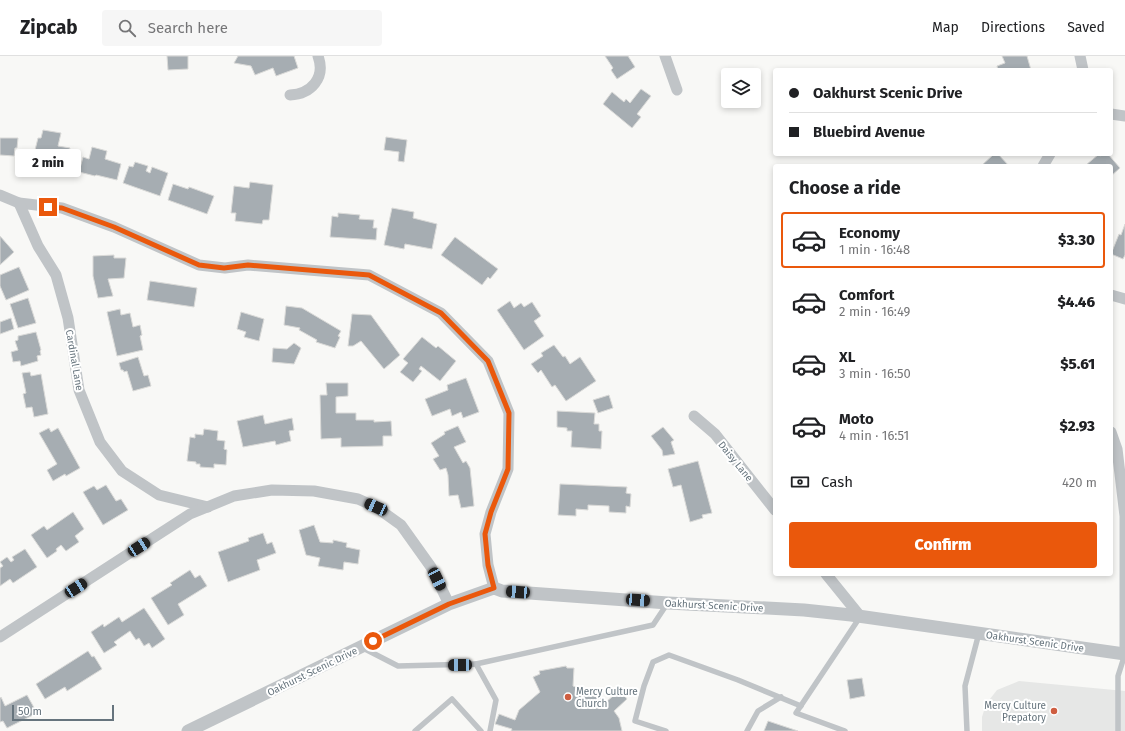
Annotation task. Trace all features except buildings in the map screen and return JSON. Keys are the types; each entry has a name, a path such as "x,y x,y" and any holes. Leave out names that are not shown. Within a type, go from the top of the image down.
{"street":[{"path":"290,95 297,95 305,92 316,82 321,69 318,56"},
{"path":"665,56 677,90"},
{"path":"1080,56 1083,68"},
{"path":"1113,114 1125,116"},
{"path":"0,196 19,203 62,208 114,227 199,265 224,268 248,265 369,275 441,313 488,361 509,413 508,469 491,512 485,534 488,565 494,588"},
{"name":"Cardinal Lane","path":"19,203 38,246 56,275 68,318 79,390 100,442 122,471 159,495 208,507"},
{"path":"1113,295 1125,299"},
{"name":"Daisy Lane","path":"694,416 715,434 773,507"},
{"path":"1113,438 1117,449 1125,516 1125,654"},
{"path":"0,637 190,514 234,496 272,490 314,491 358,499 376,507 401,525 431,567 449,604"},
{"path":"828,576 860,616"},
{"name":"Oakhurst Scenic Drive","path":"188,731 449,604 494,588 502,591 668,603 804,610 860,616 1125,654"}],"lane":[{"path":"361,647 398,666 476,664 653,625 668,603"},
{"path":"845,731 796,713 860,616"},
{"path":"967,731 965,686 979,633"},
{"path":"1118,731 1118,676 1125,654"},
{"path":"666,731 635,720 644,686 653,662 669,655 738,680 801,706"},
{"path":"476,664 496,700 490,731"},
{"path":"747,731 758,711 781,698"},
{"path":"415,731 452,699 481,731"}],"shaded area":[{"name":"Mercy Culture Prepatory","path":"1019,681 1125,691 1125,731 982,731 982,717 986,704 997,690"}],"place":[{"name":"Mercy Culture Church","path":"568,697"},
{"name":"Mercy Culture Prepatory","path":"1054,711"}],"route":[{"path":"48,207 62,208 114,227 199,265 224,268 248,265 369,275 441,313 488,361 509,413 508,469 491,512 485,534 488,565 494,588 449,604 373,641"}]}
